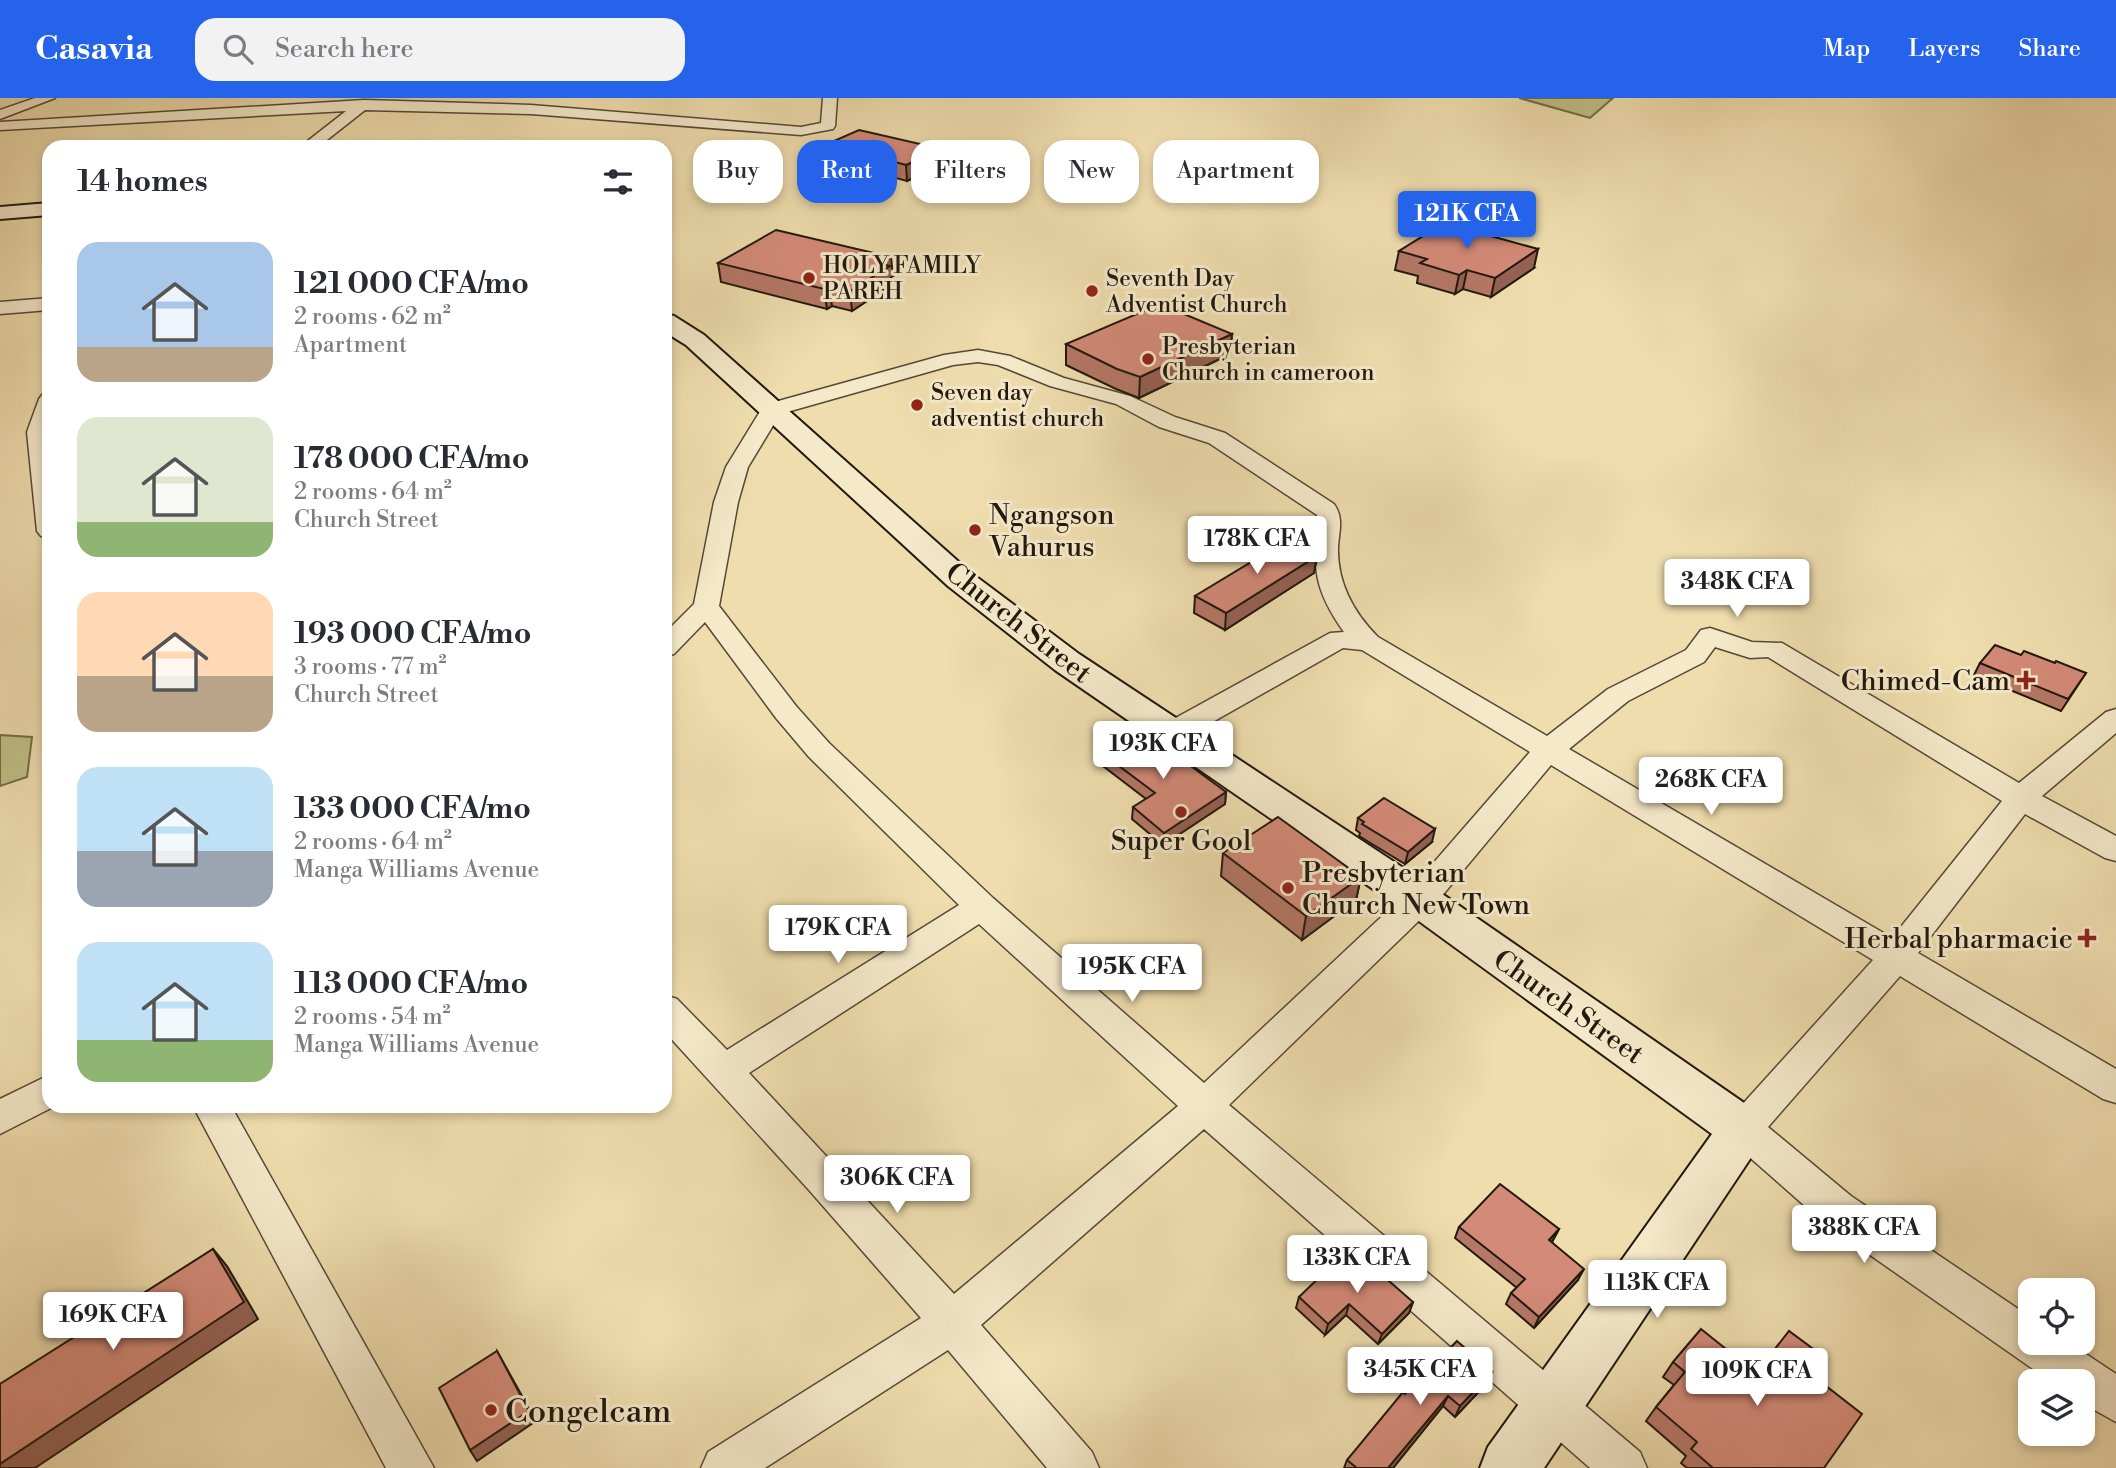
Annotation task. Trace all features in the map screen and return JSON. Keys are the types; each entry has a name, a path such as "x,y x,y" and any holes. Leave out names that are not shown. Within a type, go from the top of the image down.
{"main road":[{"path":"0,213 42,210"},
{"name":"Church Street","path":"672,329 695,340 959,579 1067,662 1420,900 1743,1129"},
{"path":"1509,1468 1743,1129"}],"street":[{"path":"0,115 48,98"},
{"path":"0,127 367,102 525,109 802,131 828,126 830,98"},
{"path":"317,140 367,102"},
{"path":"0,308 42,305"},
{"path":"672,641 706,606 726,502 737,467 772,410 951,359 978,356 1003,360 1057,382 1123,400 1167,422 1217,438 1326,509 1329,515 1326,556 1337,600 1351,626 1369,643 2116,1088"},
{"path":"42,420 38,432 42,468"},
{"path":"706,606 786,712 819,750 981,907 1204,1106 1624,1468"},
{"path":"724,1468 953,1322 1204,1106 1420,900 1548,751 1618,695 1695,656 1710,636 1750,650 1773,649 2021,798 2116,850"},
{"path":"1171,733 1339,639 1369,643"},
{"path":"2018,1334 1837,1209 1743,1129 1896,956 2021,798 2116,718"},
{"path":"724,1070 981,907"},
{"path":"672,1016 953,1322 1076,1468"},
{"path":"0,1118 42,1095"},
{"path":"216,1113 411,1468"},
{"path":"2049,1355 2116,1400"}],"shaded area":[{"path":"1519,98 1613,98 1590,118"},
{"path":"0,735 32,737 27,777 0,786"}],"building":[{"path":"859,130 911,142 911,163 906,165 897,163 897,140 836,140"},
{"path":"1444,223 1538,249 1495,278 1467,270 1459,275 1420,263 1427,259 1399,251"},
{"path":"776,230 891,257 881,264 890,266 850,291 829,286 824,289 718,263"},
{"path":"1160,304 1232,334 1140,377 1066,344"},
{"path":"1289,539 1317,553 1317,556 1226,613 1195,596"},
{"path":"1995,645 2021,655 2024,651 2086,673 2068,699 1980,663"},
{"path":"1141,731 1226,792 1164,833 1133,807 1155,793 1099,751"},
{"path":"1384,798 1435,829 1408,852 1362,824 1364,822 1358,818"},
{"path":"1278,817 1361,877 1306,916 1223,853"},
{"path":"1500,1184 1559,1229 1549,1240 1584,1269 1539,1317 1511,1293 1525,1279 1459,1227"},
{"path":"213,1249 244,1302 0,1464 0,1384"},
{"path":"1357,1253 1413,1302 1382,1334 1349,1304 1328,1324 1299,1297 1330,1267 1336,1273"},
{"path":"1701,1329 1756,1373 1789,1331 1816,1351 1803,1368 1862,1414 1824,1468 1713,1468 1691,1449 1697,1442 1656,1407 1685,1372 1673,1362"},
{"path":"1457,1341 1492,1372 1460,1406 1448,1396 1388,1468 1357,1468 1347,1460 1403,1392 1405,1394"},
{"name":"Congelcam","path":"497,1351 529,1411 470,1450 439,1388"}],"place":[{"name":"HOLY FAMILY PAREH","path":"809,278"},
{"name":"Seventh Day Adventist Church","path":"1092,291"},
{"name":"Presbyterian Church in cameroon","path":"1148,359"},
{"name":"Seven day adventist church","path":"917,405"},
{"name":"Ngangson Vahurus","path":"975,530"},
{"name":"Chimed-Cam","path":"2026,680"},
{"name":"Super Gool","path":"1181,812"},
{"name":"Presbyterian Church New Town","path":"1288,888"},
{"name":"Herbal pharmacie","path":"2087,938"},
{"name":"Congelcam","path":"491,1410"}]}
